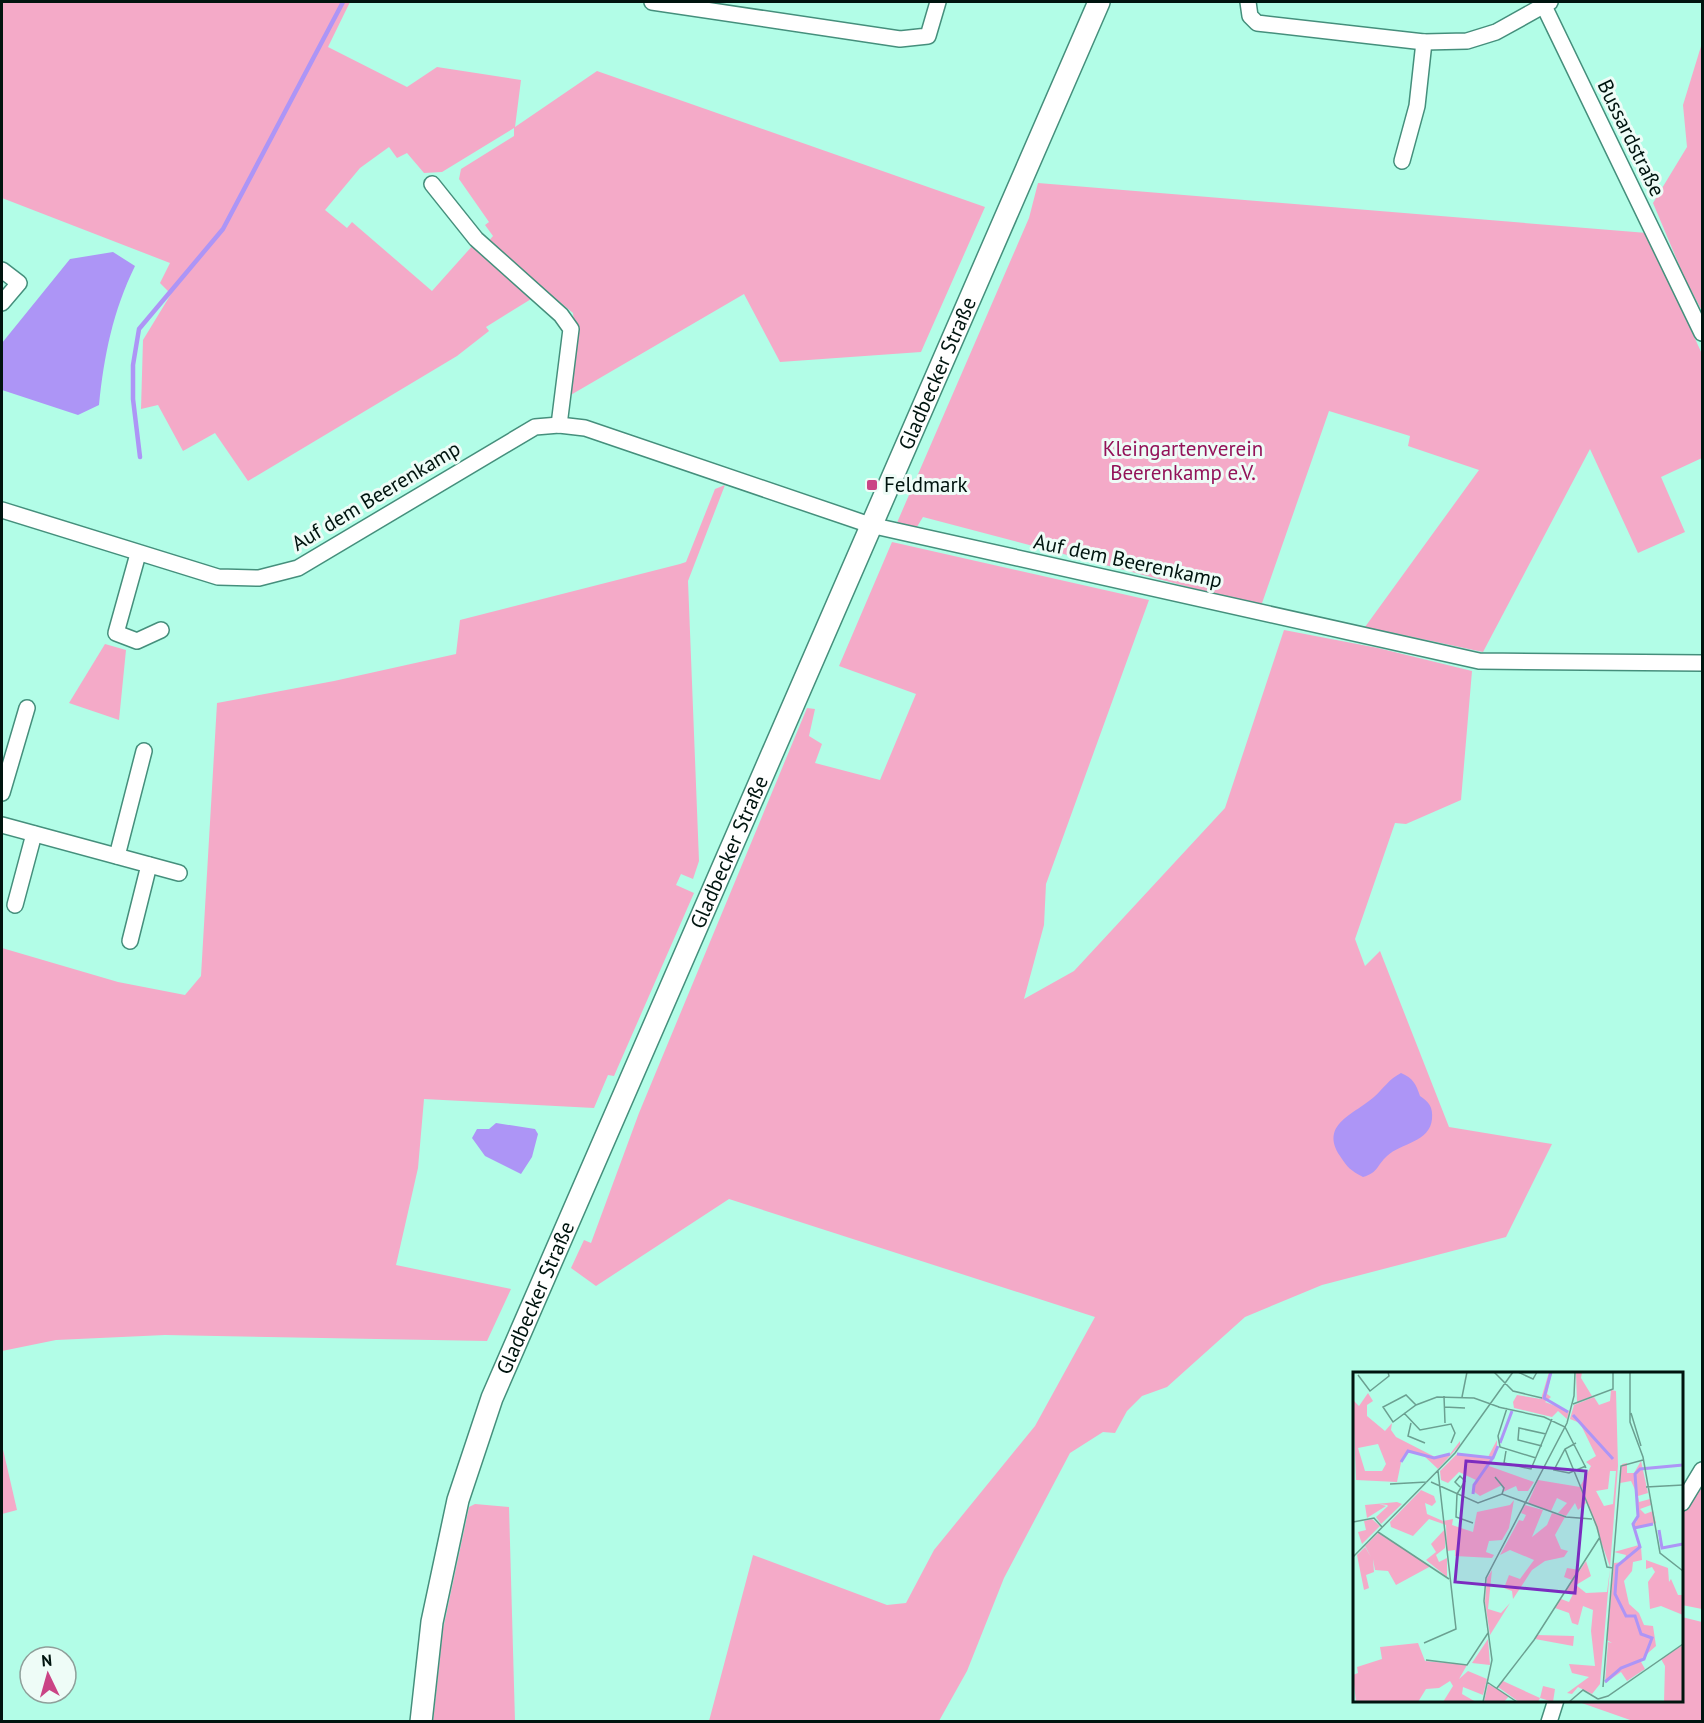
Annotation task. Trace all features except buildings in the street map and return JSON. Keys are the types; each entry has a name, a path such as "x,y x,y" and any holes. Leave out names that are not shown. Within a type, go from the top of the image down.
{"main road":[{"name":"Gladbecker Straße","path":"422,1722 432,1622 458,1500 492,1398 1099,2"}],"street":[{"path":"652,2 900,39 928,36 938,2"},
{"name":"Bussardstraße","path":"1248,2 1250,16 1257,23 1424,42 1467,41 1496,32 1545,3 1702,333"},
{"path":"1402,161 1417,106 1424,42"},
{"path":"432,184 476,239 561,315 571,329 559,425"},
{"path":"2,270 18,283 2,303"},
{"name":"Auf dem Beerenkamp","path":"2,510 218,577 259,578 298,568 535,427 559,425 585,428 870,525 1479,661 1702,663"},
{"path":"138,554 116,633 137,641 161,630"},
{"path":"2,793 27,708"},
{"path":"117,856 144,751"},
{"path":"2,825 178,873"},
{"path":"15,905 34,834"},
{"path":"130,941 149,865"},
{"path":"1683,1501 1702,1470"},
{"path":"1549,1722 1556,1702"}],"green space":[{"path":"2,2 350,2 328,47 407,87 437,67 521,80 515,127 597,71 985,207 921,352 780,362 744,294 569,396 576,344 573,313 550,294 546,296 487,243 493,236 485,225 489,222 459,179 461,169 514,136 514,128 442,172 424,173 407,153 397,158 389,147 360,168 325,210 347,228 352,222 432,291 474,244 536,296 486,327 489,331 457,356 248,481 215,433 183,451 158,405 141,409 143,340 171,294 160,283 170,263 2,198"},
{"path":"1702,43 1702,311 1685,279 1653,203 1687,147 1683,105"},
{"name":"Kleingartenverein Beerenkamp e.V.","path":"1038,183 1647,233 1702,354 1702,458 1661,477 1685,532 1638,553 1590,449 1483,652 1365,627 1479,470 1408,446 1410,436 1329,411 1261,606 923,517 915,530 896,525 1029,218"},
{"path":"725,485 688,581 699,861 693,879 681,874 676,885 694,893 614,1076 608,1075 594,1108 424,1099 418,1168 396,1265 511,1289 487,1341 165,1335 56,1340 2,1351 2,948 118,982 185,995 201,976 217,703 334,681 456,654 460,620 686,562 715,489"},
{"path":"892,542 1149,600 1046,884 1044,925 1024,999 1074,971 1225,808 1284,630 1378,648 1472,671 1461,800 1406,824 1395,823 1355,939 1365,966 1380,951 1449,1127 1552,1144 1506,1237 1322,1285 1245,1317 1167,1387 1142,1396 1127,1411 1115,1433 1103,1432 1070,1453 1004,1578 967,1671 939,1721 709,1721 753,1555 887,1605 906,1603 934,1550 1035,1426 1095,1317 729,1199 596,1286 571,1268 584,1240 591,1243 639,1113 807,708 815,709 809,736 822,744 815,763 880,780 916,694 839,666"},
{"path":"105,644 126,650 119,720 69,703"},
{"path":"2,1445 17,1510 2,1514"},
{"path":"1702,1480 1702,1609 1683,1605 1683,1511"},
{"path":"475,1504 509,1507 515,1721 433,1722 443,1629 469,1507"},
{"path":"1683,1617 1702,1622 1702,1721 1633,1721 1579,1702 1683,1702"}],"shaded area":[{"path":"113,252 135,266 115,317 99,405 78,415 2,390 2,343 70,259"},
{"path":"1401,1073 1411,1079 1420,1096 1430,1105 1432,1119 1430,1127 1421,1137 1393,1152 1375,1171 1363,1177 1355,1173 1340,1156 1334,1136 1342,1121"},
{"path":"496,1123 535,1129 538,1134 532,1157 521,1174 485,1156 472,1138 477,1129 489,1129"}],"waterway":[{"path":"140,457 133,399 133,365 139,329 223,229 343,2"}],"place":[{"name":"Feldmark","path":"872,485"}]}
